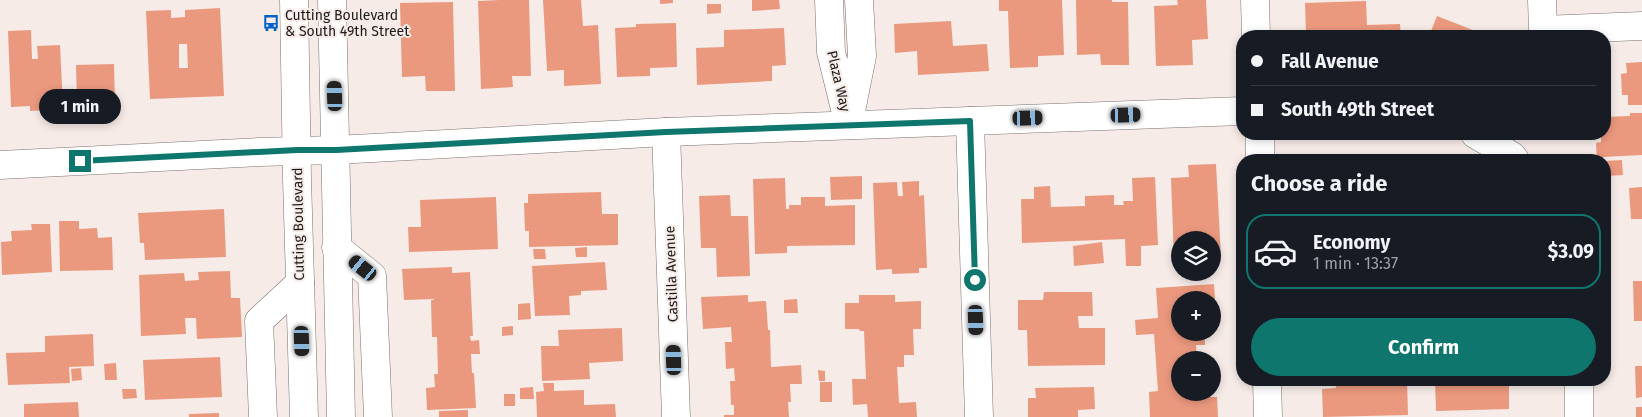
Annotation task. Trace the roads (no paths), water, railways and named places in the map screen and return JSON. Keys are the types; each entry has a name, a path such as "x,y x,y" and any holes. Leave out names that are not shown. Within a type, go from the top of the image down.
{"street":[{"name":"Cutting Boulevard","path":"294,0 304,417"},
{"path":"332,0 341,417"},
{"name":"Plaza Way","path":"829,0 831,52 849,125"},
{"name":"Plaza Way","path":"849,125 862,56 859,0"},
{"path":"1255,0 1256,30"},
{"path":"1542,0 1543,30 1642,26"},
{"path":"0,165 297,150 336,150 666,132 1236,111"},
{"path":"970,121 978,417"},
{"name":"Castilla Avenue","path":"666,132 676,417"},
{"path":"1260,140 1260,154"},
{"path":"1485,140 1508,154"},
{"path":"336,247 372,276 378,417"},
{"path":"263,417 260,321 300,283"},
{"path":"1267,386 1268,417"},
{"path":"1579,386 1579,417"}],"place":[{"name":"Cutting Boulevard & South 49th Street","path":"271,23"}]}
